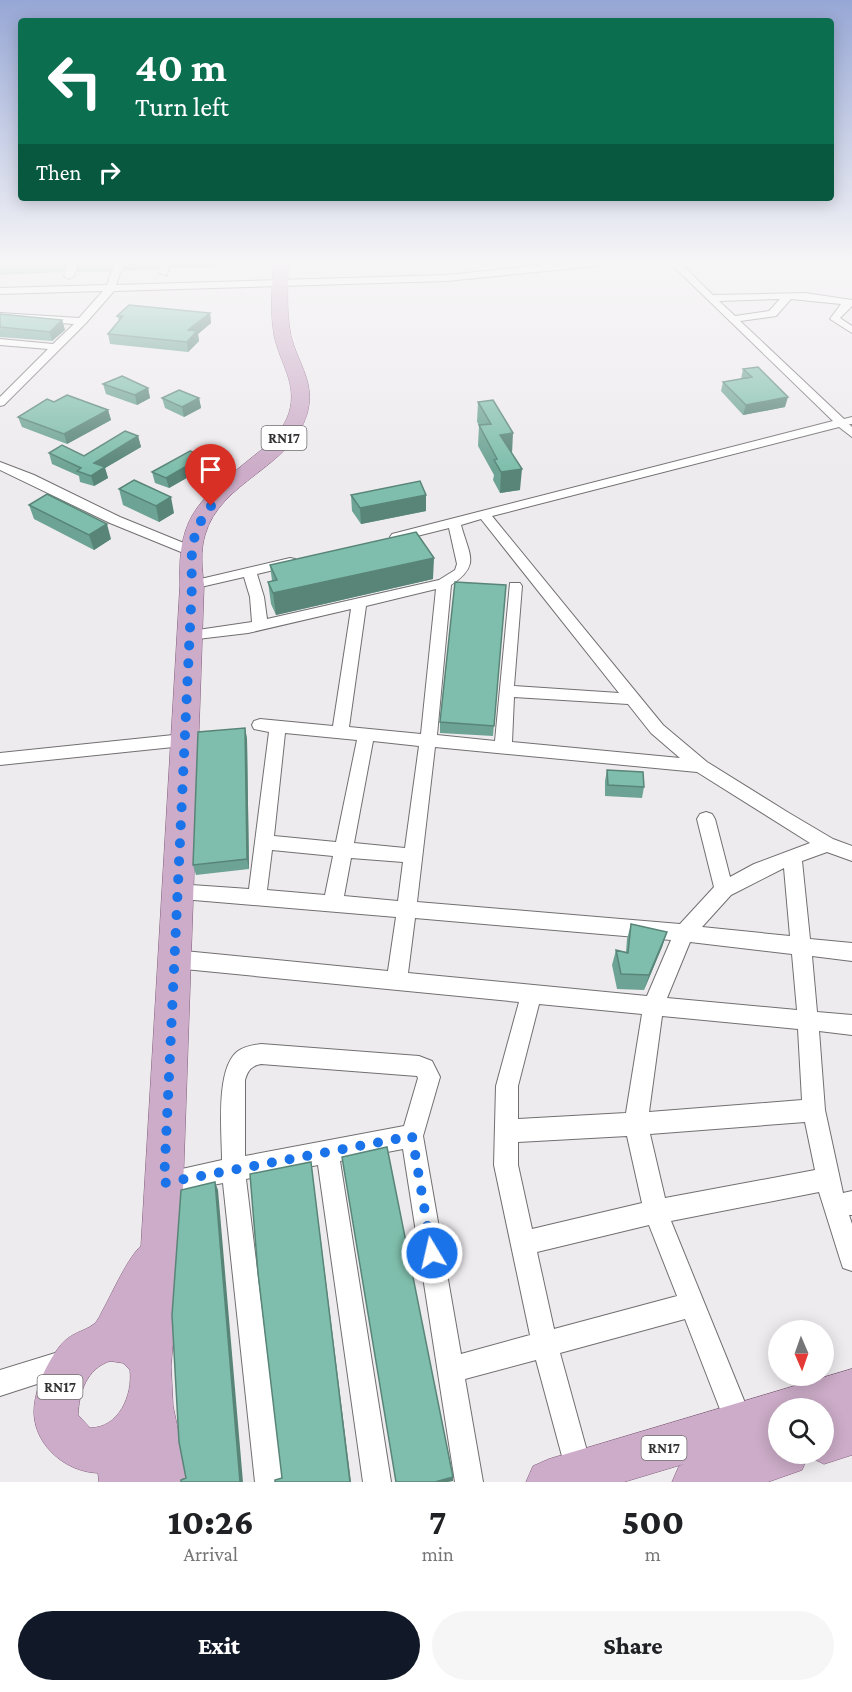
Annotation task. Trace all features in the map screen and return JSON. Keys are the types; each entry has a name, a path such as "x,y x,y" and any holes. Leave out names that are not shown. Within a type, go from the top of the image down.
{"main road":[{"name":"RN17","path":"161,1246 92,1350 63,1378 58,1393 58,1422 64,1435 74,1444 86,1450 100,1450 120,1463 141,1422 150,1385 161,1246 192,585 191,551 197,526 211,506 275,448 289,432 298,415 302,391 300,377 283,331"},
{"name":"RN17","path":"92,1350 127,1341 141,1350 150,1385 166,1482"},
{"name":"RN17","path":"564,1478 759,1419"},
{"name":"RN17","path":"696,1482 768,1460"}],"street":[{"path":"0,403 72,331"},
{"path":"746,331 846,421 852,433"},
{"path":"0,342 56,347"},
{"path":"386,539 485,516 846,421"},
{"path":"0,466 30,478 115,520 191,551"},
{"path":"485,516 657,729 701,766 827,844 852,854"},
{"path":"189,635 260,625 444,584 461,572 464,564 454,523"},
{"path":"192,585 306,558"},
{"path":"249,572 257,597 260,625"},
{"path":"397,981 428,741 444,584"},
{"path":"503,747 515,586"},
{"path":"340,731 359,603"},
{"path":"506,691 631,699"},
{"path":"257,897 263,842 269,725 701,766"},
{"path":"333,903 366,735"},
{"path":"0,759 183,740"},
{"path":"706,819 724,889"},
{"path":"263,842 413,856"},
{"path":"759,1419 693,1304 656,1212 636,1124 653,1006 684,933 724,889 761,869 827,844"},
{"path":"792,857 814,1110 828,1179 843,1204 852,1259"},
{"path":"177,892 684,933 852,952"},
{"path":"174,959 852,1026"},
{"path":"531,994 507,1086 506,1165 545,1344 564,1478"},
{"path":"268,1482 233,1171 234,1080 239,1065 247,1056 261,1054 424,1068 429,1077 412,1136 469,1482"},
{"path":"507,1131 636,1124 814,1110"},
{"path":"164,1183 412,1136"},
{"path":"327,1151 377,1482"},
{"path":"523,1243 656,1212 828,1179"},
{"path":"451,1370 693,1304"},
{"path":"0,1383 92,1350"}],"building":[{"path":"110,331 197,331 187,342 108,334"},
{"path":"758,367 788,397 746,405 723,382 752,377 743,369"},
{"path":"122,376 148,388 135,395 103,384"},
{"path":"179,390 199,398 182,407 162,398"},
{"path":"67,395 108,410 64,434 18,417 47,399 54,402"},
{"path":"493,400 513,433 500,435 522,469 501,472 494,460 497,459 479,425 491,424 478,402"},
{"path":"125,431 138,436 94,463 105,467 91,476 77,471 81,468 49,453 62,445 84,456"},
{"path":"190,451 204,456 166,478 152,472"},
{"path":"134,480 171,497 156,506 119,489"},
{"path":"420,481 426,495 360,508 351,495"},
{"path":"47,494 107,524 89,535 29,505"},
{"path":"416,532 434,558 273,593 268,582 277,580 270,565"},
{"path":"455,582 506,585 494,726 440,722"},
{"path":"245,728 247,859 193,865 198,732"},
{"path":"607,770 643,772 644,787 608,785"},
{"path":"631,924 667,932 649,975 621,974 616,950 628,953"},
{"path":"387,1147 453,1477 435,1482 396,1482 342,1157"},
{"path":"311,1162 350,1482 275,1482 282,1478 258,1273 250,1174"},
{"path":"215,1182 240,1482 181,1482 186,1478 179,1442 172,1315 181,1190"}],"route":[{"path":"211,506 197,526 191,551 192,585 164,1183 412,1136 432,1253"}]}
